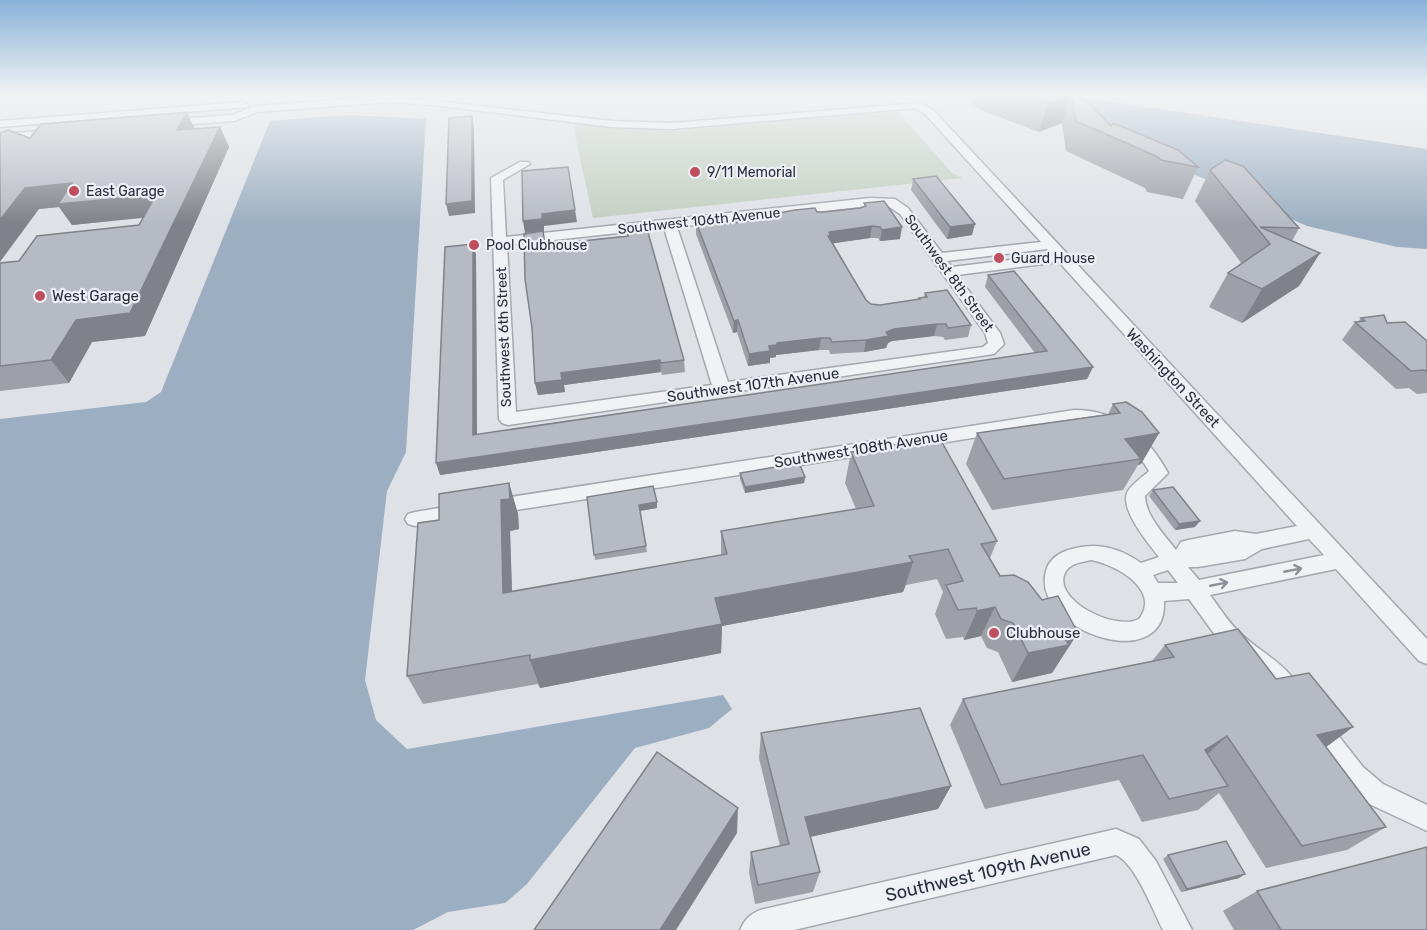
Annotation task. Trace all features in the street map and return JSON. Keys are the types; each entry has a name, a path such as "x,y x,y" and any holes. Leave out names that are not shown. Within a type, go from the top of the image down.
{"street":[{"name":"Washington Street","path":"952,137 1427,654"},
{"name":"Southwest 6th Street","path":"508,419 497,178 524,164"},
{"name":"Southwest 106th Avenue","path":"500,242 870,202 884,201 897,204"},
{"name":"Southwest 8th Street","path":"897,204 949,272 992,333 996,344"},
{"path":"669,224 722,389"},
{"path":"938,258 1049,245"},
{"path":"982,253 992,266"},
{"path":"949,272 1061,258"},
{"name":"Southwest 107th Avenue","path":"508,419 988,351 996,344"},
{"name":"Southwest 108th Avenue","path":"415,519 1084,415 1122,426 1155,465 1159,473 1136,494 1136,504 1145,524 1182,571"},
{"path":"1152,592 1198,559 1314,530"},
{"path":"1251,547 1264,575"},
{"path":"1091,552 1124,562 1138,572 1152,592 1155,606 1152,618 1143,627 1130,632 1113,632 1095,627 1078,618 1061,600 1054,580 1057,568 1065,559 1076,554 1091,552"},
{"path":"1138,572 1182,571 1264,575 1341,560"},
{"path":"1182,571 1231,639 1269,667 1354,776 1374,793 1427,818"},
{"name":"Southwest 109th Avenue","path":"754,930 760,924 1116,843 1130,848 1147,870 1178,930"}],"green space":[{"path":"576,137 920,137 952,173 963,178 593,218"}],"water":[{"path":"263,137 425,137 406,452 387,491 365,680 376,720 407,749 723,695 732,709 709,728 635,748 527,884 505,903 448,912 413,930 0,930 0,419 146,402 161,392"},
{"path":"1124,137 1350,137 1427,149 1427,249 1397,247 1307,226 1280,214 1250,189 1205,179 1147,156"}],"building":[{"path":"0,137 215,137 130,313 76,320 51,360 0,366 0,263 19,261 37,236 139,225 156,195 58,204 72,183 25,188 0,220"},
{"path":"448,137 472,137 472,201 446,204"},
{"path":"1113,137 1148,137 1178,150 1198,167 1161,160"},
{"path":"1225,160 1243,166 1299,228 1260,227 1320,253 1262,289 1228,273 1270,244 1210,170"},
{"path":"568,167 575,210 542,214 542,219 523,221 522,171"},
{"path":"936,176 975,224 950,227 913,179"},
{"path":"884,201 902,227 882,230 880,227 872,226 829,232 828,236 866,300 871,304 880,305 920,299 927,297 925,293 947,290 971,325 948,328 946,324 937,324 894,329 886,332 889,336 866,340 832,342 830,338 821,338 777,343 777,345 769,346 770,351 749,354 738,320 734,321 696,222 716,220 718,224 725,224 763,219 769,217 768,215 795,210 815,208 817,212 824,212 860,208 866,206 864,203"},
{"path":"647,229 684,360 661,363 660,360 561,373 562,380 535,383 532,328 525,279 524,234 543,231 545,245 628,236 627,231"},
{"path":"473,244 473,435 1047,351 988,275 1014,271 1093,367 436,463 445,247"},
{"path":"1384,315 1387,323 1405,322 1427,341 1427,372 1424,370 1411,371 1355,322 1365,321 1361,318"},
{"path":"1126,402 1142,412 1159,433 1125,439 1141,459 1004,479 977,433 1120,413 1113,404"},
{"path":"939,437 997,541 981,544 1000,576 1014,575 1028,582 1042,600 1058,596 1078,633 1064,637 1069,645 1028,653 1013,623 1001,619 995,607 977,611 976,608 958,610 946,585 963,581 948,549 909,556 913,562 715,598 722,624 530,660 530,655 407,676 418,523 439,520 439,494 509,483 510,499 501,500 503,593 727,554 721,531 874,506 851,452"},
{"path":"799,463 805,477 745,487 740,473"},
{"path":"653,486 657,502 639,505 646,546 594,555 587,497"},
{"path":"1173,487 1200,521 1179,524 1153,490"},
{"path":"1238,629 1276,679 1309,673 1353,727 1317,735 1386,827 1302,846 1227,736 1205,750 1228,786 1169,799 1143,755 1001,785 963,699 1174,657 1165,645"},
{"path":"920,708 951,786 805,817 820,872 758,885 751,852 789,844 761,733"},
{"path":"657,752 738,808 660,930 534,930"},
{"path":"1226,841 1245,874 1187,889 1168,855"},
{"path":"1427,847 1427,930 1281,930 1257,891"}],"place":[{"name":"9/11 Memorial","path":"695,172"},
{"name":"East Garage","path":"74,191"},
{"name":"Pool Clubhouse","path":"474,245"},
{"name":"Guard House","path":"999,258"},
{"name":"West Garage","path":"40,296"},
{"name":"Clubhouse","path":"994,633"}]}
